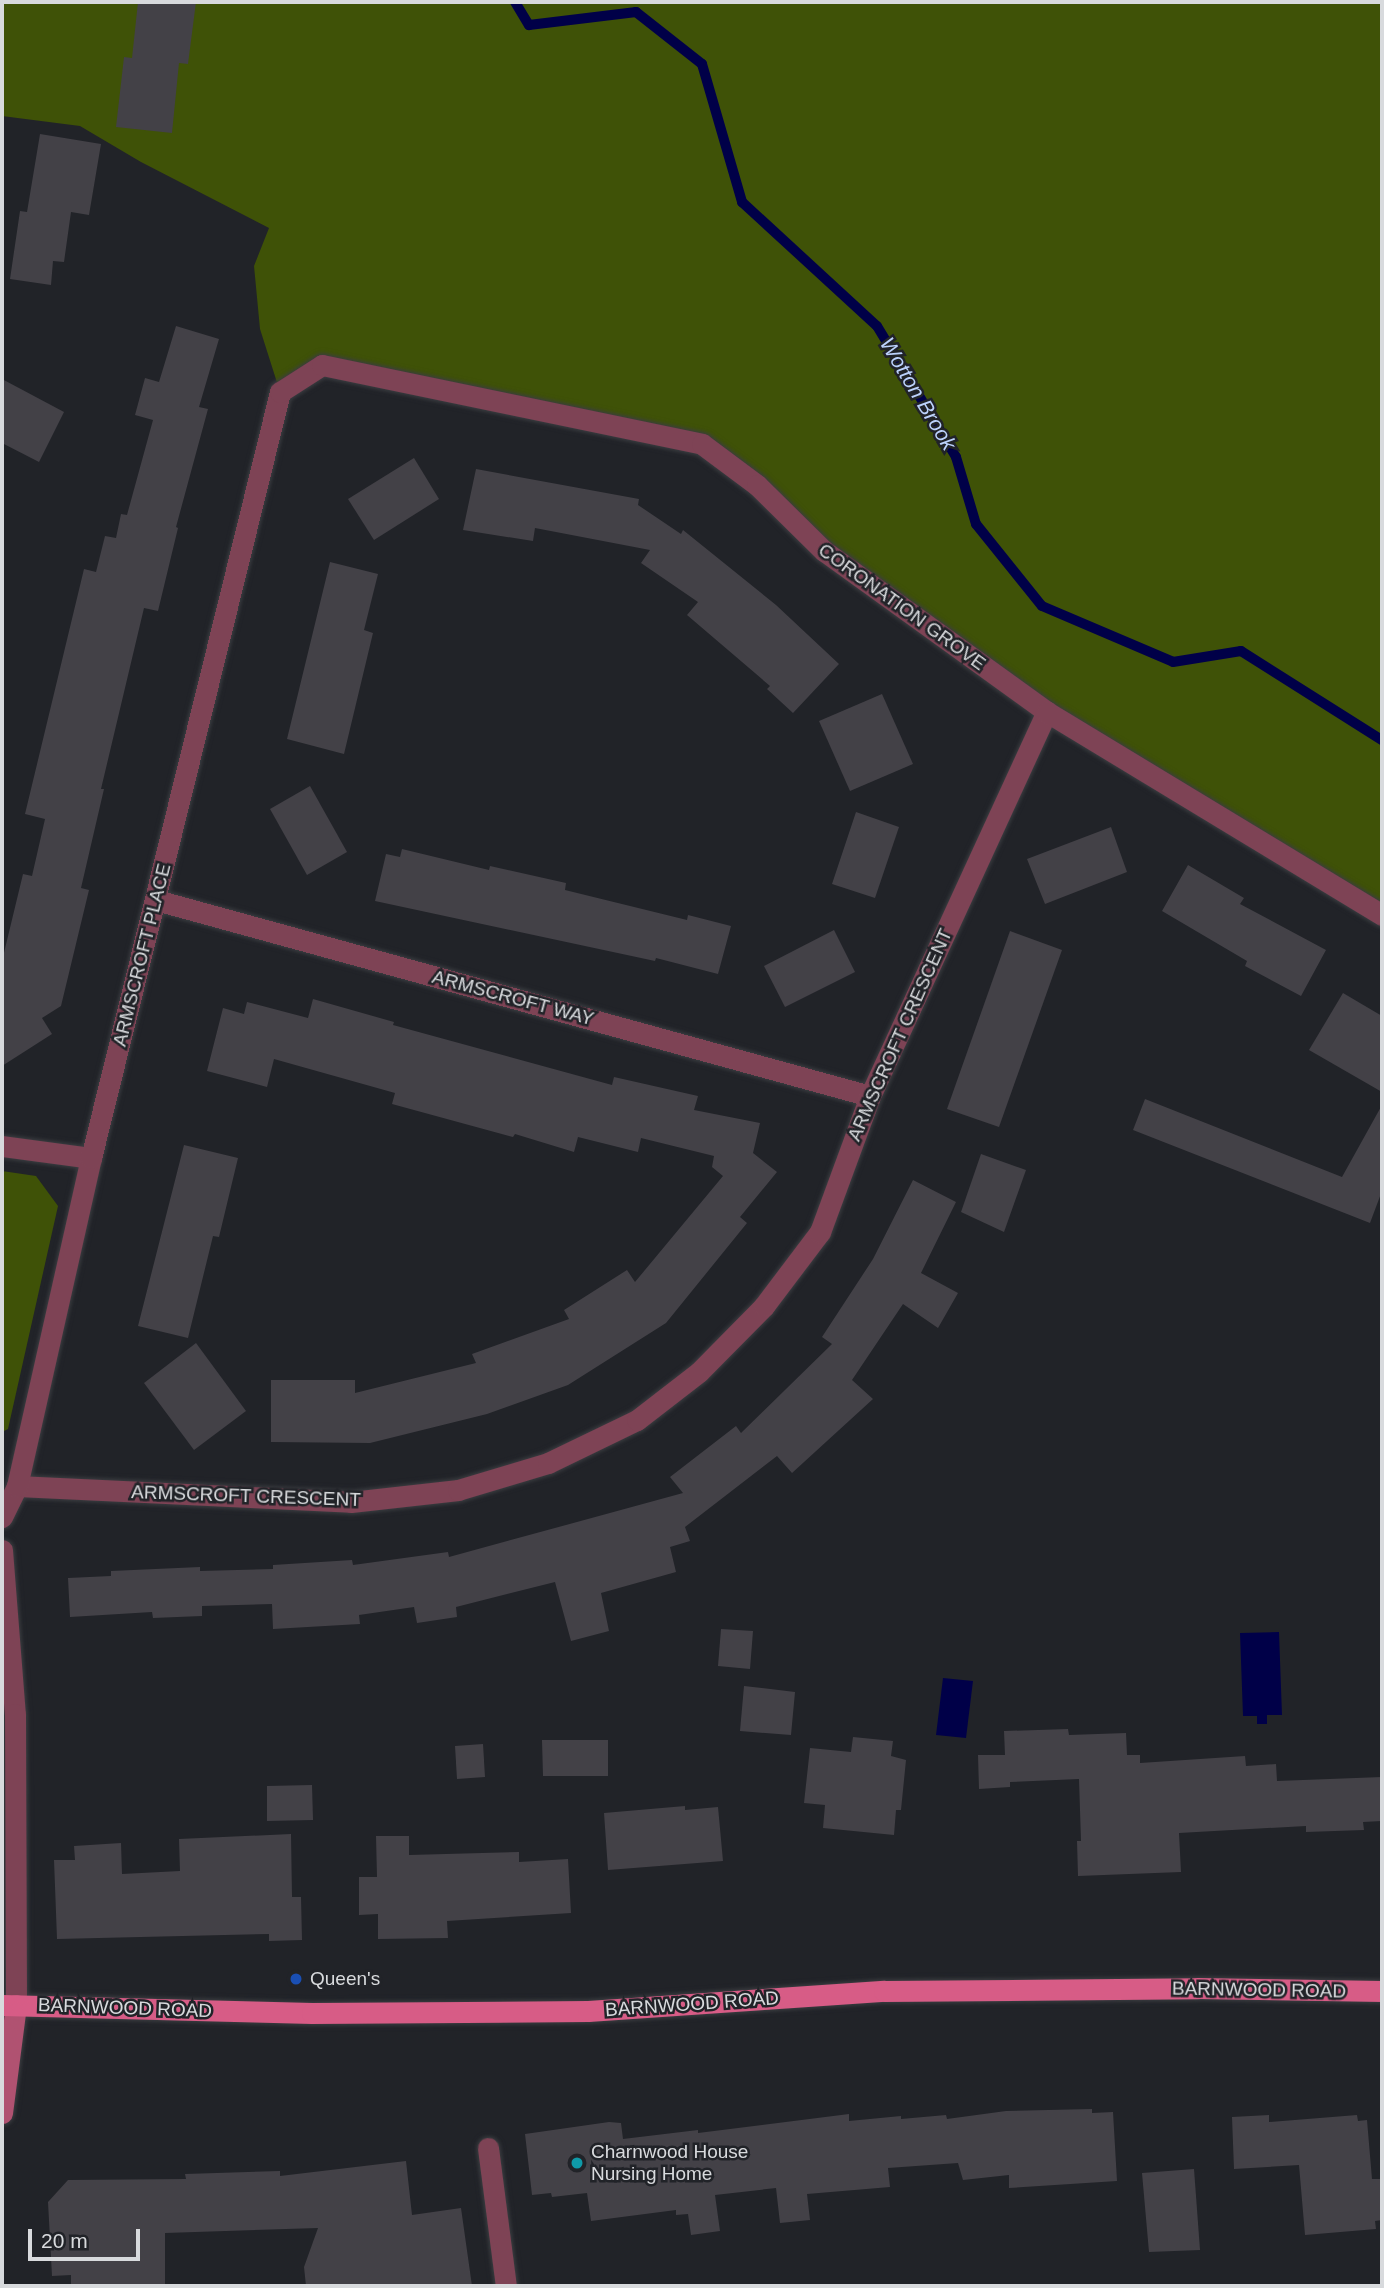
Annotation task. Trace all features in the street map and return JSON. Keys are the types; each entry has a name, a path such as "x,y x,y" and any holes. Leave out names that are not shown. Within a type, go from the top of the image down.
{"main road":[{"name":"BARNWOOD ROAD","path":"9,2005 312,2014 575,2011 884,1991 1197,1988 1382,1991"}],"street":[{"name":"CORONATION GROVE","path":"280,392 322,365 702,444 757,485 824,551 1047,712 1382,915"},
{"name":"ARMSCROFT PLACE","path":"2,1517 17,1486 91,1158 280,392"},
{"name":"ARMSCROFT CRESCENT","path":"17,1486 351,1503 458,1490 548,1463 637,1420 699,1372 764,1306 820,1232 870,1096 1047,712"},
{"name":"ARMSCROFT WAY","path":"156,900 870,1096"},
{"path":"2,1146 91,1158"},
{"path":"2,1550 15,1714 9,2005 2,2113"},
{"path":"488,2148 506,2286"}],"green space":[{"path":"2,2 1382,2 1382,915 1047,712 702,444 322,365 280,392 260,329 254,266 269,228 141,162 80,126 2,116"},
{"path":"2,1171 36,1176 58,1206 8,1429 2,1432"}],"shaded area":[{"path":"1279,1632 1282,1715 1267,1715 1267,1724 1257,1724 1257,1716 1243,1716 1240,1633"},
{"path":"943,1678 973,1681 966,1738 936,1735"}],"building":[{"path":"138,2 196,2 188,64 179,63 172,133 116,127 124,57 132,58"},
{"path":"40,134 101,144 89,215 71,212 64,262 53,261 51,285 10,279 20,211 27,212"},
{"path":"176,326 219,339 199,407 208,409 176,527 178,528 158,611 144,608 101,789 104,789 81,888 89,890 61,1006 42,1018 52,1034 2,1066 2,961 23,874 32,876 45,819 25,814 84,569 96,572 105,536 116,538 121,514 127,515 153,420 135,415 145,378 159,382"},
{"path":"2,379 64,412 39,462 2,443"},
{"path":"414,458 439,499 374,540 348,499"},
{"path":"476,469 639,499 638,505 681,534 683,530 776,605 839,664 793,713 767,689 770,686 687,615 698,602 641,563 650,550 535,528 533,541 463,530"},
{"path":"330,562 378,574 364,630 373,633 344,754 287,739"},
{"path":"882,694 913,764 850,791 819,721"},
{"path":"310,786 347,852 307,875 270,809"},
{"path":"856,812 899,827 875,898 832,884"},
{"path":"1111,827 1127,872 1045,904 1027,859"},
{"path":"402,849 489,870 490,866 566,883 565,890 687,920 688,915 731,926 718,974 656,958 655,961 375,901 386,854 400,857"},
{"path":"1188,865 1244,898 1240,904 1326,950 1301,996 1245,966 1247,961 1162,911"},
{"path":"834,930 855,972 785,1007 764,966"},
{"path":"1010,931 1062,950 999,1127 947,1109"},
{"path":"1343,993 1382,1016 1382,1092 1309,1050"},
{"path":"313,999 394,1022 393,1025 612,1085 614,1077 698,1096 694,1110 760,1123 753,1153 777,1172 740,1217 747,1223 666,1323 568,1385 487,1414 370,1443 271,1442 271,1380 355,1380 355,1393 476,1363 472,1354 569,1319 564,1310 627,1270 635,1282 723,1176 712,1167 714,1156 641,1138 638,1152 578,1137 574,1152 515,1134 513,1137 392,1104 395,1093 274,1059 267,1087 207,1071 223,1008 244,1014 247,1002 308,1018"},
{"path":"1145,1099 1342,1177 1382,1105 1382,1191 1370,1223 1133,1130"},
{"path":"184,1145 238,1158 219,1237 213,1236 188,1338 138,1326"},
{"path":"981,1154 1026,1170 1004,1232 961,1212"},
{"path":"913,1180 956,1202 921,1273 958,1293 938,1328 903,1304 852,1380 873,1399 792,1473 777,1456 685,1527 690,1541 670,1547 676,1572 601,1593 609,1631 571,1641 555,1582 456,1607 457,1617 417,1623 414,1607 359,1615 360,1624 273,1629 272,1604 202,1606 202,1616 153,1618 152,1612 70,1617 68,1578 111,1576 111,1571 200,1567 200,1571 273,1569 273,1565 352,1560 353,1565 448,1552 449,1557 683,1493 670,1477 736,1426 741,1433 832,1344 822,1337 873,1259"},
{"path":"196,1343 246,1411 194,1450 144,1383"},
{"path":"721,1629 753,1631 750,1669 718,1666"},
{"path":"744,1686 795,1692 791,1735 740,1731"},
{"path":"1068,1729 1069,1735 1126,1733 1127,1755 1140,1755 1140,1763 1245,1756 1246,1766 1276,1764 1277,1781 1382,1777 1382,1821 1363,1822 1364,1830 1306,1832 1306,1826 1179,1833 1181,1872 1078,1876 1077,1841 1081,1841 1079,1779 1010,1782 1010,1787 979,1789 978,1755 1005,1755 1004,1731"},
{"path":"853,1737 893,1741 891,1756 906,1760 901,1810 896,1810 894,1835 823,1828 825,1805 804,1803 810,1748 851,1752"},
{"path":"542,1740 608,1740 608,1776 543,1776"},
{"path":"483,1744 485,1777 457,1779 455,1746"},
{"path":"312,1785 313,1820 267,1821 267,1786"},
{"path":"685,1806 685,1810 718,1807 723,1861 608,1870 604,1813"},
{"path":"291,1834 292,1897 301,1897 302,1940 269,1941 269,1934 57,1939 54,1860 75,1860 74,1846 121,1843 122,1874 180,1871 179,1839"},
{"path":"376,1836 409,1836 409,1855 519,1852 519,1862 568,1859 571,1913 447,1921 448,1938 378,1939 378,1914 359,1915 359,1877 377,1877"},
{"path":"1092,2109 1092,2113 1113,2112 1117,2181 1009,2188 1009,2175 963,2180 958,2163 888,2168 890,2187 807,2194 810,2220 780,2223 776,2188 715,2195 720,2231 691,2235 688,2214 676,2215 676,2210 591,2221 587,2193 552,2197 551,2193 532,2195 525,2134 609,2122 621,2123 623,2139 698,2130 698,2133 849,2114 849,2121 946,2115 947,2119 1006,2111"},
{"path":"1269,2115 1269,2122 1357,2115 1358,2121 1367,2120 1372,2179 1382,2179 1382,2220 1375,2221 1376,2229 1305,2235 1299,2165 1234,2169 1232,2117"},
{"path":"406,2161 412,2215 461,2208 472,2286 306,2286 304,2267 318,2228 165,2233 165,2286 71,2286 71,2275 52,2276 48,2202 68,2180 186,2179 185,2174 280,2171 280,2176"},
{"path":"1194,2169 1200,2250 1149,2252 1142,2173"}],"waterway":[{"name":"Wotton Brook","path":"515,2 529,25 636,12 702,64 742,202 877,326 956,457 976,524 1042,606 1173,662 1241,651 1382,740"}],"place":[{"name":"Queen's","path":"296,1979"},
{"name":"Charnwood House Nursing Home","path":"577,2163"}]}
